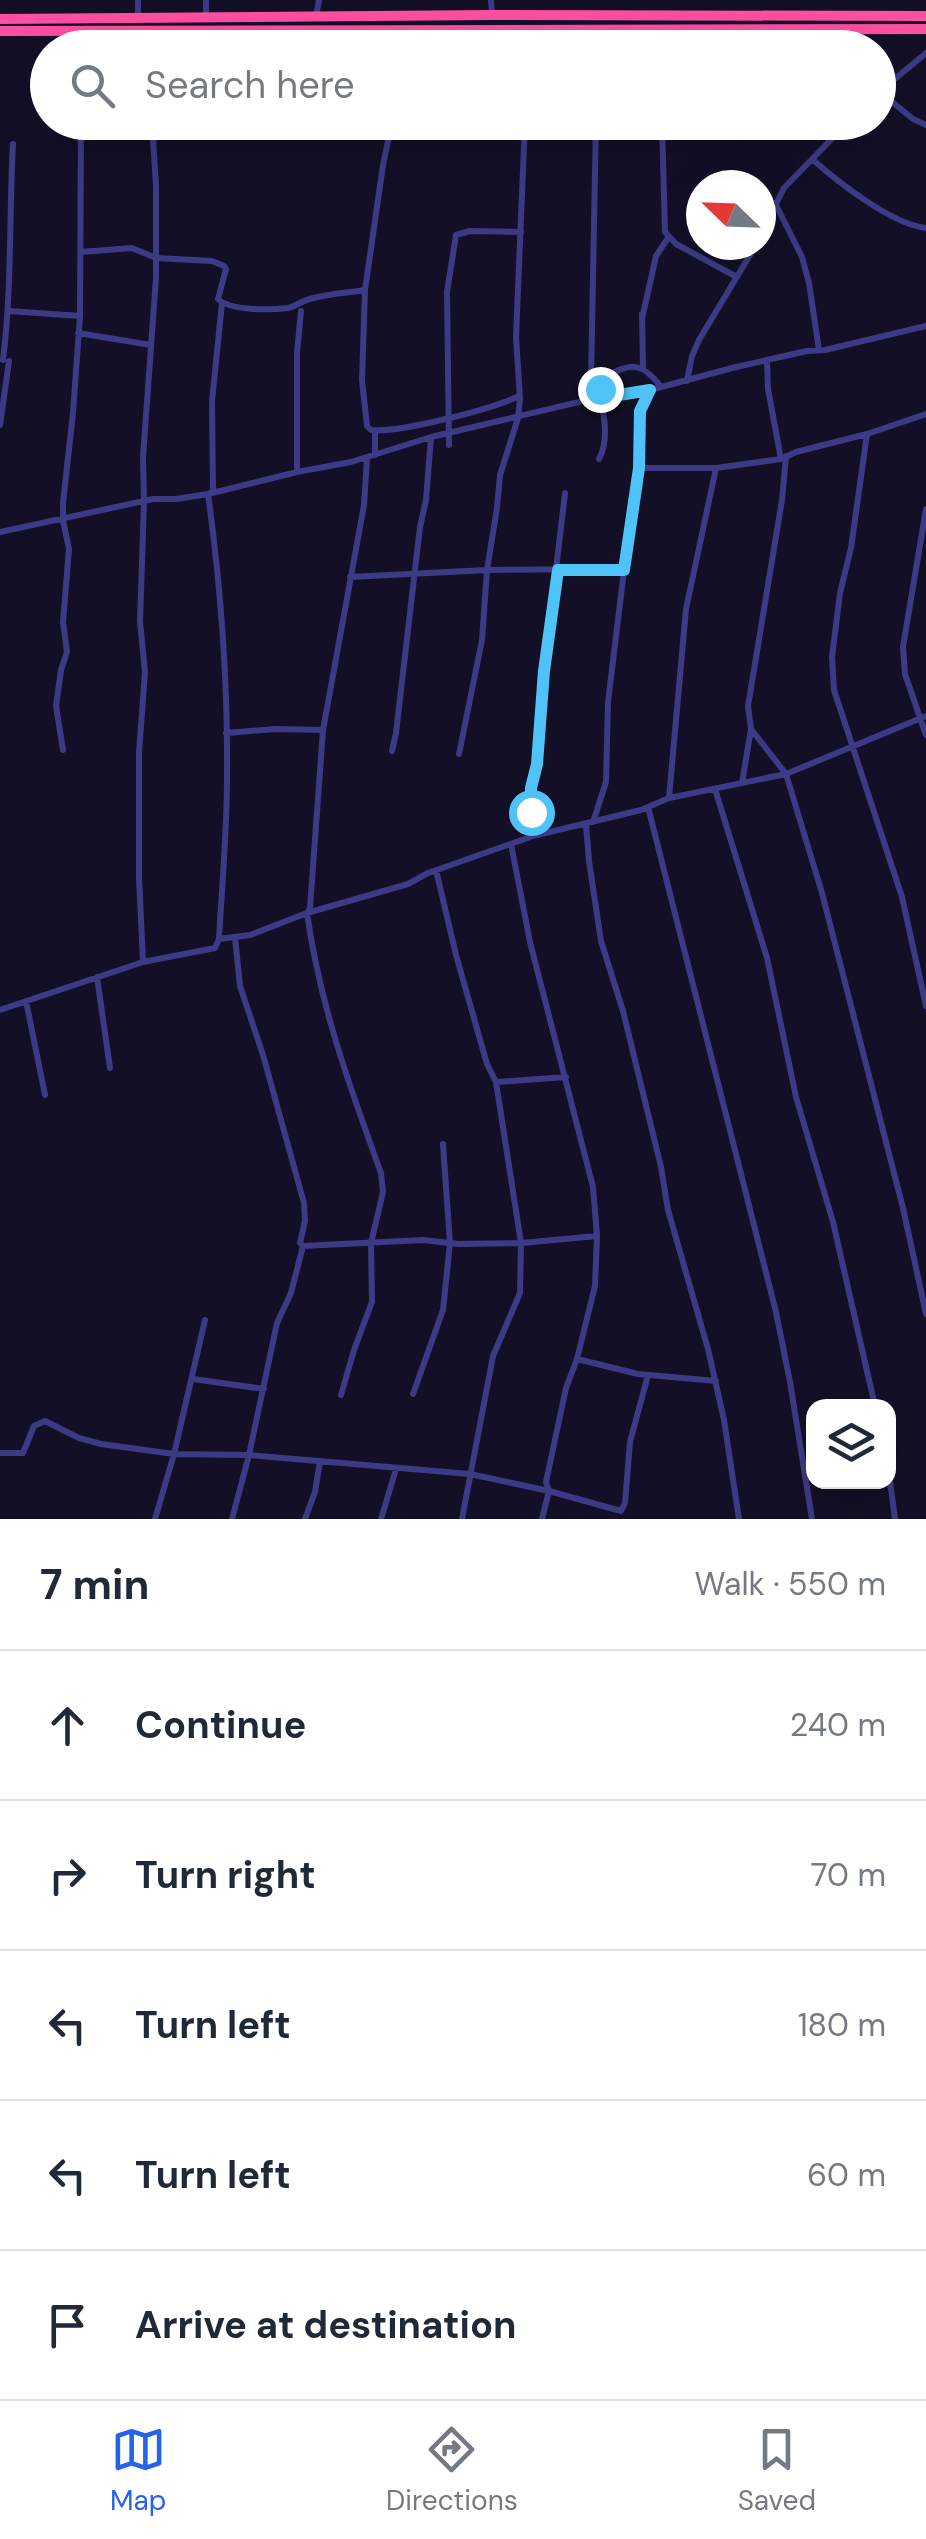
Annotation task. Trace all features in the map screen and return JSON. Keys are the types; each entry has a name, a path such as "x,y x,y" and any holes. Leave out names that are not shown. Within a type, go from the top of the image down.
{"highway":[{"path":"0,19 926,16"},
{"path":"80,30 926,29"},
{"path":"0,32 30,31"}],"street":[{"path":"138,0 138,18"},
{"path":"206,0 206,19"},
{"path":"316,18 319,0"},
{"path":"491,0 492,15"},
{"path":"896,78 926,53"},
{"path":"896,106 926,125"},
{"path":"63,750 56,706 67,652 63,622 69,549 63,520 64,480 80,316 81,140"},
{"path":"143,962 139,754 145,672 140,622 143,457 156,258 153,140"},
{"path":"388,140 365,290 362,380 367,426 375,431 397,430 502,404 519,396"},
{"path":"460,754 482,640 500,475 518,418 516,337 525,140"},
{"path":"596,140 596,381 605,437 599,459"},
{"path":"662,140 664,225 668,238 735,276"},
{"path":"776,201 830,140"},
{"path":"0,425 9,310 13,144"},
{"path":"812,159 850,192 909,224 926,228"},
{"path":"776,205 802,257 810,283 818,350"},
{"path":"449,446 447,292 456,235 470,231 520,232"},
{"path":"642,319 656,256 668,238"},
{"path":"81,252 132,248 156,258 200,260 224,266 218,294 222,304 212,401 213,492 208,494"},
{"path":"686,381 698,340 746,260"},
{"path":"222,304 285,308 310,299 365,290"},
{"path":"642,302 643,368"},
{"path":"9,310 80,316"},
{"path":"297,472 301,310"},
{"path":"444,321 449,446"},
{"path":"0,532 144,501 208,494 371,457 600,393 662,388 732,368 926,326"},
{"path":"78,333 151,345"},
{"path":"742,783 751,729 748,706 782,500 784,458 768,388 768,361"},
{"path":"596,381 629,366 650,372 662,388"},
{"path":"650,390 640,411 639,468 608,702 606,782 589,824 588,861 601,941 623,1010 668,1210 716,1381 739,1519"},
{"path":"487,424 488,406"},
{"path":"639,468 716,468 784,458 926,414"},
{"path":"448,417 449,446"},
{"path":"448,417 450,432"},
{"path":"340,1395 372,1302 372,1242 383,1192 380,1173 335,1044 314,962 307,912 323,730 375,431"},
{"path":"867,434 851,548 840,592 832,656 834,690 902,897 926,1006"},
{"path":"392,751 432,437"},
{"path":"669,798 686,609 716,468"},
{"path":"533,836 531,788 537,764 565,493"},
{"path":"0,1010 143,962 215,948 220,939 226,733 221,606 208,494"},
{"path":"926,509 903,647 905,674 924,717 926,735"},
{"path":"350,577 487,570 624,570"},
{"path":"220,939 250,935 307,912 408,884 436,870 533,836 589,824 669,798 786,774 924,717"},
{"path":"751,729 786,774 822,893 903,1208 926,1314"},
{"path":"226,733 323,730"},
{"path":"715,789 767,958 796,1096 833,1222 873,1399"},
{"path":"648,807 776,1312 812,1519"},
{"path":"510,844 530,942 593,1187 597,1236 595,1286 566,1388 542,1519"},
{"path":"436,870 461,975 496,1082 521,1243 520,1293 493,1356 462,1519"},
{"path":"232,1519 277,1323 291,1293 303,1246 300,1243 305,1220 304,1203 263,1055 240,986 235,937"},
{"path":"97,977 110,1068"},
{"path":"26,1002 44,1095"},
{"path":"496,1082 566,1077"},
{"path":"414,1394 443,1310 450,1243 443,1144"},
{"path":"303,1246 423,1240 521,1243 597,1236"},
{"path":"155,1519 206,1320"},
{"path":"577,1359 648,1375 716,1381"},
{"path":"0,1453 23,1454 34,1426 45,1421 101,1444 174,1454 249,1455 470,1474 549,1490 622,1511 630,1442 648,1375"},
{"path":"192,1379 264,1389"},
{"path":"305,1519 315,1492 320,1460"},
{"path":"381,1519 396,1469"},
{"path":"891,1489 894,1519"}],"route":[{"path":"531,812 558,570 624,570 639,468 640,411 650,390 600,398 600,389"}]}
